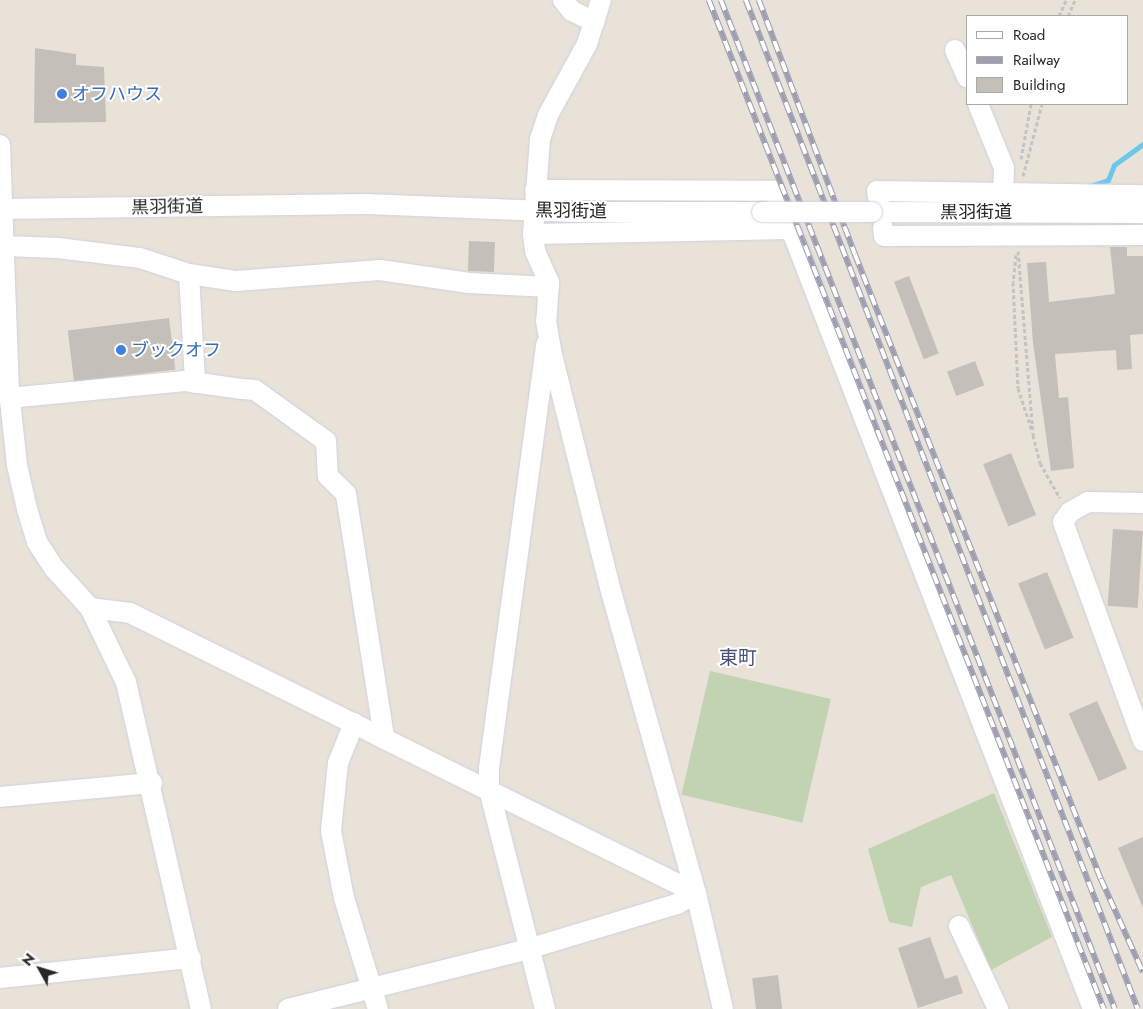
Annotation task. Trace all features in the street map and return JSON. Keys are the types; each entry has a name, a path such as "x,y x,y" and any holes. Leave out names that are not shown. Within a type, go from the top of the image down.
{"street":[{"path":"563,0 572,11 595,22"},
{"path":"546,1009 528,949 489,789 489,768 542,359 548,337 549,287 533,234 533,211 540,139 548,115 587,44 601,0"},
{"path":"955,50 966,75"},
{"path":"978,105 1012,189"},
{"path":"0,145 9,398 17,465 37,542 54,568 90,608 126,682 152,783 201,1009"},
{"path":"1143,195 1012,189 877,191 878,214 884,236 1143,235"},
{"path":"535,190 774,191 791,229 1093,1009"},
{"name":"黒羽街道","path":"2,208 365,204 533,211 878,214 1143,213"},
{"path":"533,234 791,229"},
{"path":"5,246 58,248 140,258 188,274 236,282 380,270 470,283 549,287"},
{"path":"188,274 195,383"},
{"path":"548,337 612,595 696,893 723,1009"},
{"path":"9,398 195,383 255,390 326,441 328,476 346,494 384,738"},
{"path":"1143,503 1088,502 1070,512 1063,522 1143,740"},
{"path":"90,608 130,613 696,893"},
{"path":"354,723 338,764 332,831 344,898 378,1009"},
{"path":"0,797 152,783"},
{"path":"288,1009 528,949 677,904 696,893"},
{"path":"959,926 998,1009"},
{"path":"0,978 191,958"}],"path":[{"path":"1059,15 1066,0"},
{"path":"1068,15 1074,0"},
{"path":"1012,189 1031,105"},
{"path":"1012,189 1042,105"},
{"path":"1033,434 1018,246 1013,282 1018,388 1040,463 1063,503"}],"green space":[{"path":"710,671 831,699 802,823 681,795"},
{"path":"994,793 1052,937 991,970 951,875 921,887 912,927 889,922 868,849"}],"building":[{"path":"35,48 76,54 76,65 104,67 106,122 34,123"},
{"path":"469,241 495,242 494,272 468,271"},
{"path":"1110,247 1127,247 1127,256 1143,256 1143,334 1130,335 1132,369 1117,370 1116,350 1055,354 1059,398 1068,397 1074,468 1051,471 1033,343 1027,263 1046,262 1049,302 1115,294"},
{"path":"909,276 939,353 924,359 894,282"},
{"name":"ブックオフ","path":"169,318 175,370 74,382 68,330"},
{"path":"975,361 984,385 956,396 947,372"},
{"path":"1011,453 1036,515 1008,526 983,464"},
{"path":"1113,529 1143,531 1138,608 1108,606"},
{"path":"1047,572 1074,638 1045,649 1018,584"},
{"path":"1097,701 1127,769 1099,781 1069,714"},
{"path":"1143,837 1143,908 1118,848"},
{"path":"930,937 945,979 957,975 963,993 918,1008 898,948"},
{"path":"778,975 782,1009 756,1009 752,978"}],"waterway":[{"path":"1090,186 1108,180 1114,165 1143,144"}],"railway":[{"path":"709,0 1104,1009"},
{"path":"721,0 1115,1009"},
{"path":"746,0 1138,1009"},
{"path":"759,0 855,254 1101,879 1143,972"}],"place":[{"name":"オフハウス","path":"62,94"},
{"name":"ブックオフ","path":"121,350"}],"district":[{"name":"東町","path":"738,658"}]}
